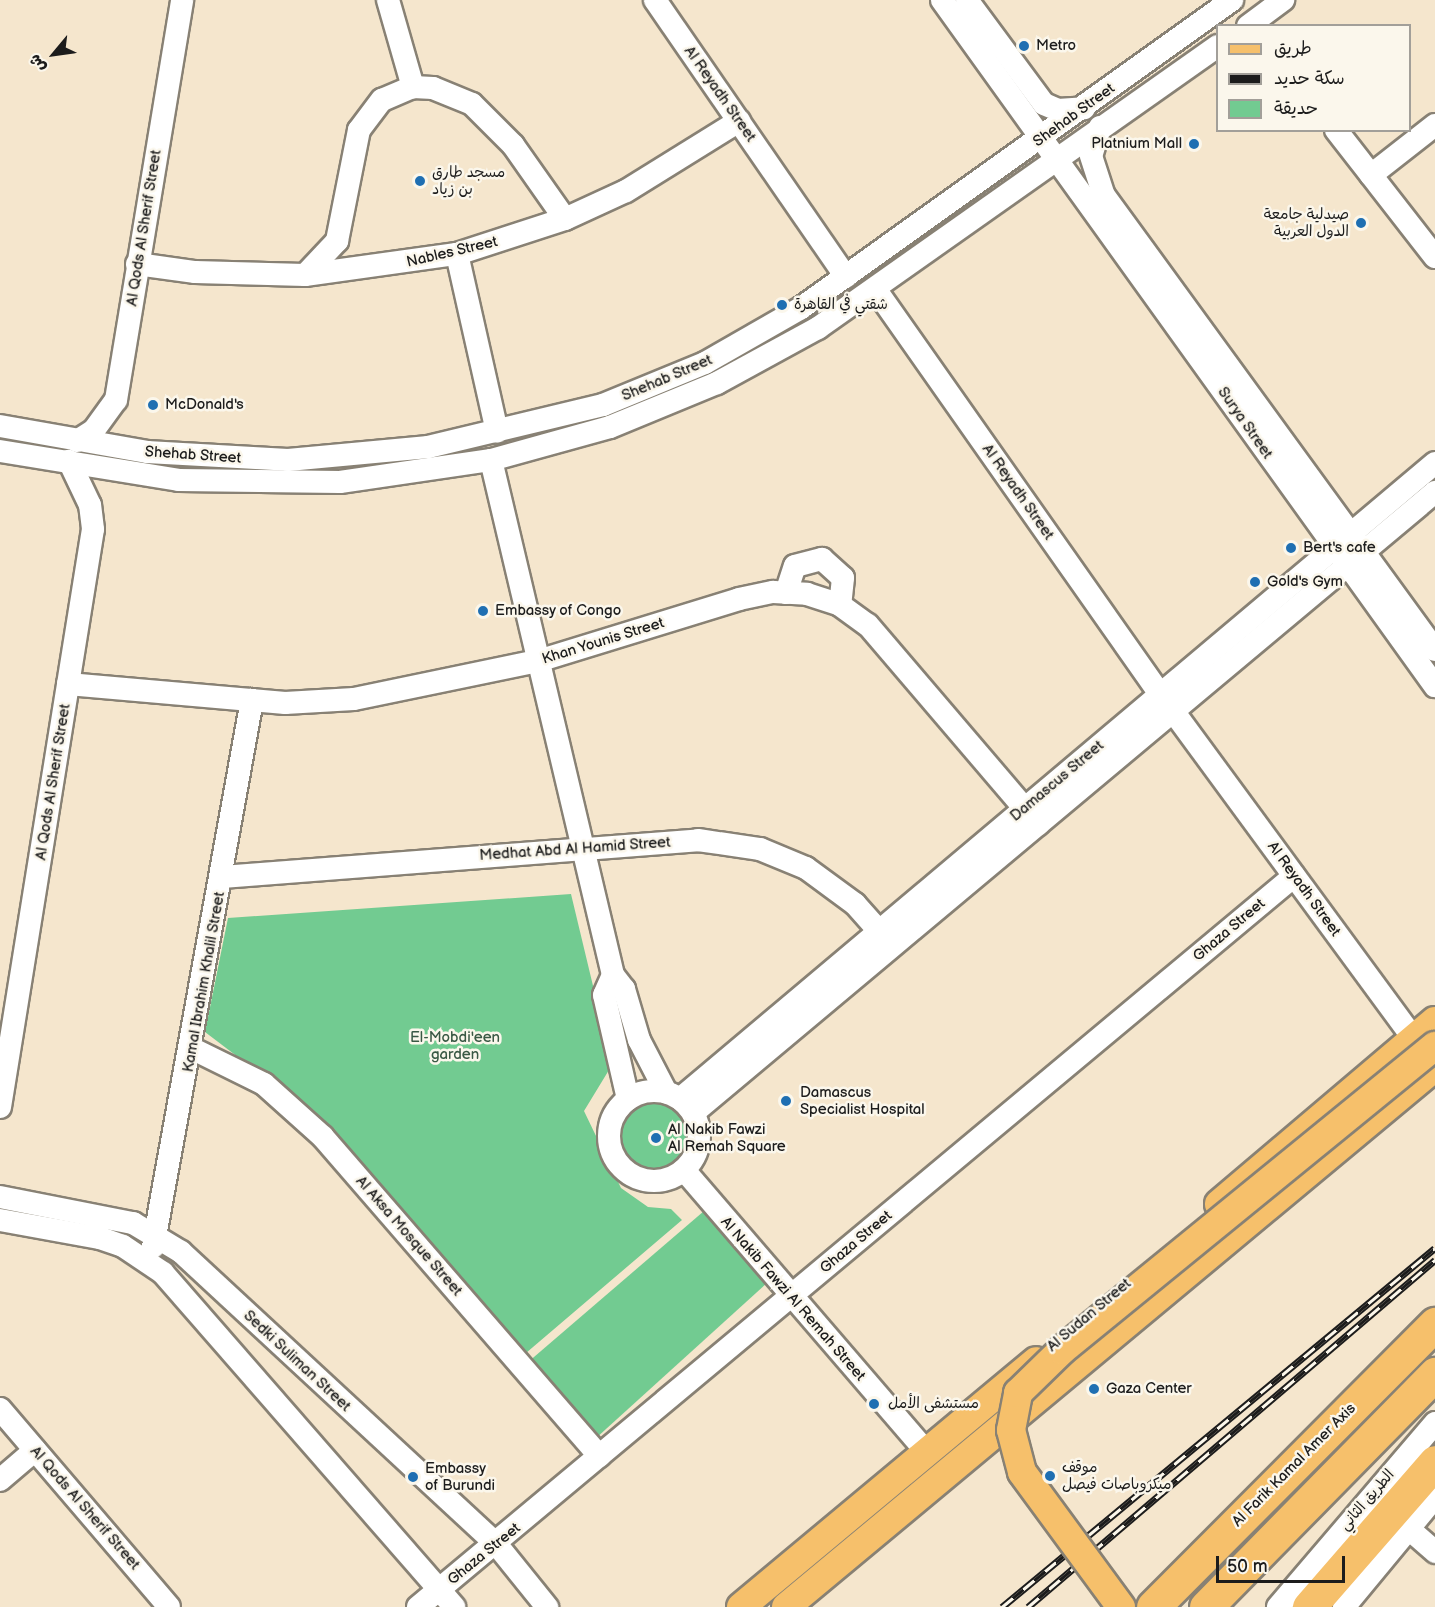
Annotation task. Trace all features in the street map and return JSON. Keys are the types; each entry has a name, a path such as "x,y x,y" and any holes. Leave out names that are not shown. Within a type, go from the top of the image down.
{"highway":[{"name":"Al Farik Kamal Amer Axis","path":"1153,1607 1435,1324"},
{"path":"1206,1607 1435,1374"},
{"path":"1309,1607 1435,1462"}],"main road":[{"name":"Al Sudan Street","path":"741,1607 1428,1035"},
{"path":"1121,1607 1022,1472 1011,1430 1018,1393 1062,1350 1428,1035"},
{"name":"Al Sudan Street","path":"786,1607 1435,1067"}],"street":[{"name":"Al Qods Al Sherif Street","path":"0,1107 93,529 90,505 73,451 94,430 116,400 182,0"},
{"name":"Al Reyadh Street","path":"655,0 846,277"},
{"path":"942,0 1042,138"},
{"path":"967,0 1044,104 1058,110 1086,108"},
{"name":"Shehab Street","path":"0,451 73,451 217,459 288,460 370,455 497,432 655,385 754,337 846,277 1086,108 1232,0"},
{"path":"392,2 413,87"},
{"path":"1252,24 1279,10"},
{"name":"Shehab Street","path":"0,426 73,451 179,480 259,484 340,482 491,460 610,427 717,383 876,290 1100,127 1216,47"},
{"path":"305,275 337,241 359,130 382,100 413,87 433,88 472,104 513,145 565,219"},
{"name":"Nables Street","path":"137,264 195,272 305,275 457,254 565,219 655,175 739,121"},
{"path":"1371,175 1435,125"},
{"name":"Surya Street","path":"1100,127 1091,156 1103,194 1348,551 1435,686"},
{"path":"1338,132 1435,257"},
{"name":"Surya Street","path":"1042,138 1348,551 1435,650"},
{"path":"1000,168 1016,175 1017,188"},
{"path":"457,254 497,432"},
{"name":"Al Reyadh Street","path":"876,290 1166,703 1294,876 1428,1035"},
{"path":"491,460 613,975 624,988 639,1041 680,1102 697,1143 684,1170 657,1181 636,1176 618,1164 610,1129 628,1099 604,995 613,975"},
{"name":"Damascus Street","path":"680,1102 886,938 1348,551 1435,463"},
{"name":"Damascus Street","path":"1348,551 1435,492"},
{"path":"786,592 795,566 822,560 843,578 840,605"},
{"name":"Khan Younis Street","path":"68,684 252,700 354,699 538,661 739,599 786,592 840,605 868,625 1031,816"},
{"name":"Kamal Ibrahim Khalil Street","path":"150,1263 193,1049 252,700"},
{"name":"Medhat Abd Al Hamid Street","path":"222,877 584,847 698,840 760,849 806,868 855,904 886,938"},
{"name":"Ghaza Street","path":"418,1607 496,1545 599,1456 1294,876"},
{"name":"Al Aksa Mosque Street","path":"193,1049 264,1084 323,1137 599,1456"},
{"path":"628,1099 680,1102"},
{"name":"Al Nakib Fawzi Al Remah Street","path":"684,1170 789,1298 927,1453"},
{"name":"Sedki Suliman Street","path":"0,1197 106,1216 156,1235 496,1545 547,1607"},
{"path":"0,1220 100,1238 150,1263 181,1290 454,1607"},
{"name":"Al Qods Al Sherif Street","path":"0,1409 169,1607"},
{"name":"الطريق الثاني","path":"1278,1607 1435,1423"},
{"path":"0,1480 35,1450"},
{"path":"1350,1605 1435,1497"},
{"path":"1409,1529 1435,1552"}],"green space":[{"name":"El-Mobdi'een garden","path":"571,894 612,1065 584,1111 621,1188 648,1207 671,1209 682,1220 526,1353 333,1129 205,1032 228,918"},
{"path":"655,1099 676,1105 686,1115 692,1136 686,1157 676,1167 655,1173 634,1167 624,1157 618,1136 624,1115 634,1105"},
{"path":"704,1211 768,1282 595,1439 527,1363"}],"railway":[{"path":"1002,1607 1435,1248"},
{"path":"1028,1607 1435,1260"}],"place":[{"name":"Metro","path":"1024,46"},
{"name":"Platnium Mall","path":"1194,144"},
{"name":"مسجد طارق بن زياد","path":"420,181"},
{"name":"صيدلية جامعة الدول العربية","path":"1361,223"},
{"name":"شقتي في القاهرة","path":"782,305"},
{"name":"McDonald's","path":"153,405"},
{"name":"Bert's cafe","path":"1291,548"},
{"name":"Gold's Gym","path":"1255,582"},
{"name":"Embassy of Congo","path":"483,611"},
{"name":"Damascus Specialist Hospital","path":"786,1101"},
{"name":"Al Nakib Fawzi Al Remah Square","path":"656,1138"},
{"name":"Gaza Center","path":"1094,1389"},
{"name":"مستشفى الأمل","path":"874,1404"},
{"name":"موقف ميكروباصات فيصل","path":"1050,1476"},
{"name":"Embassy of Burundi","path":"413,1477"}]}
